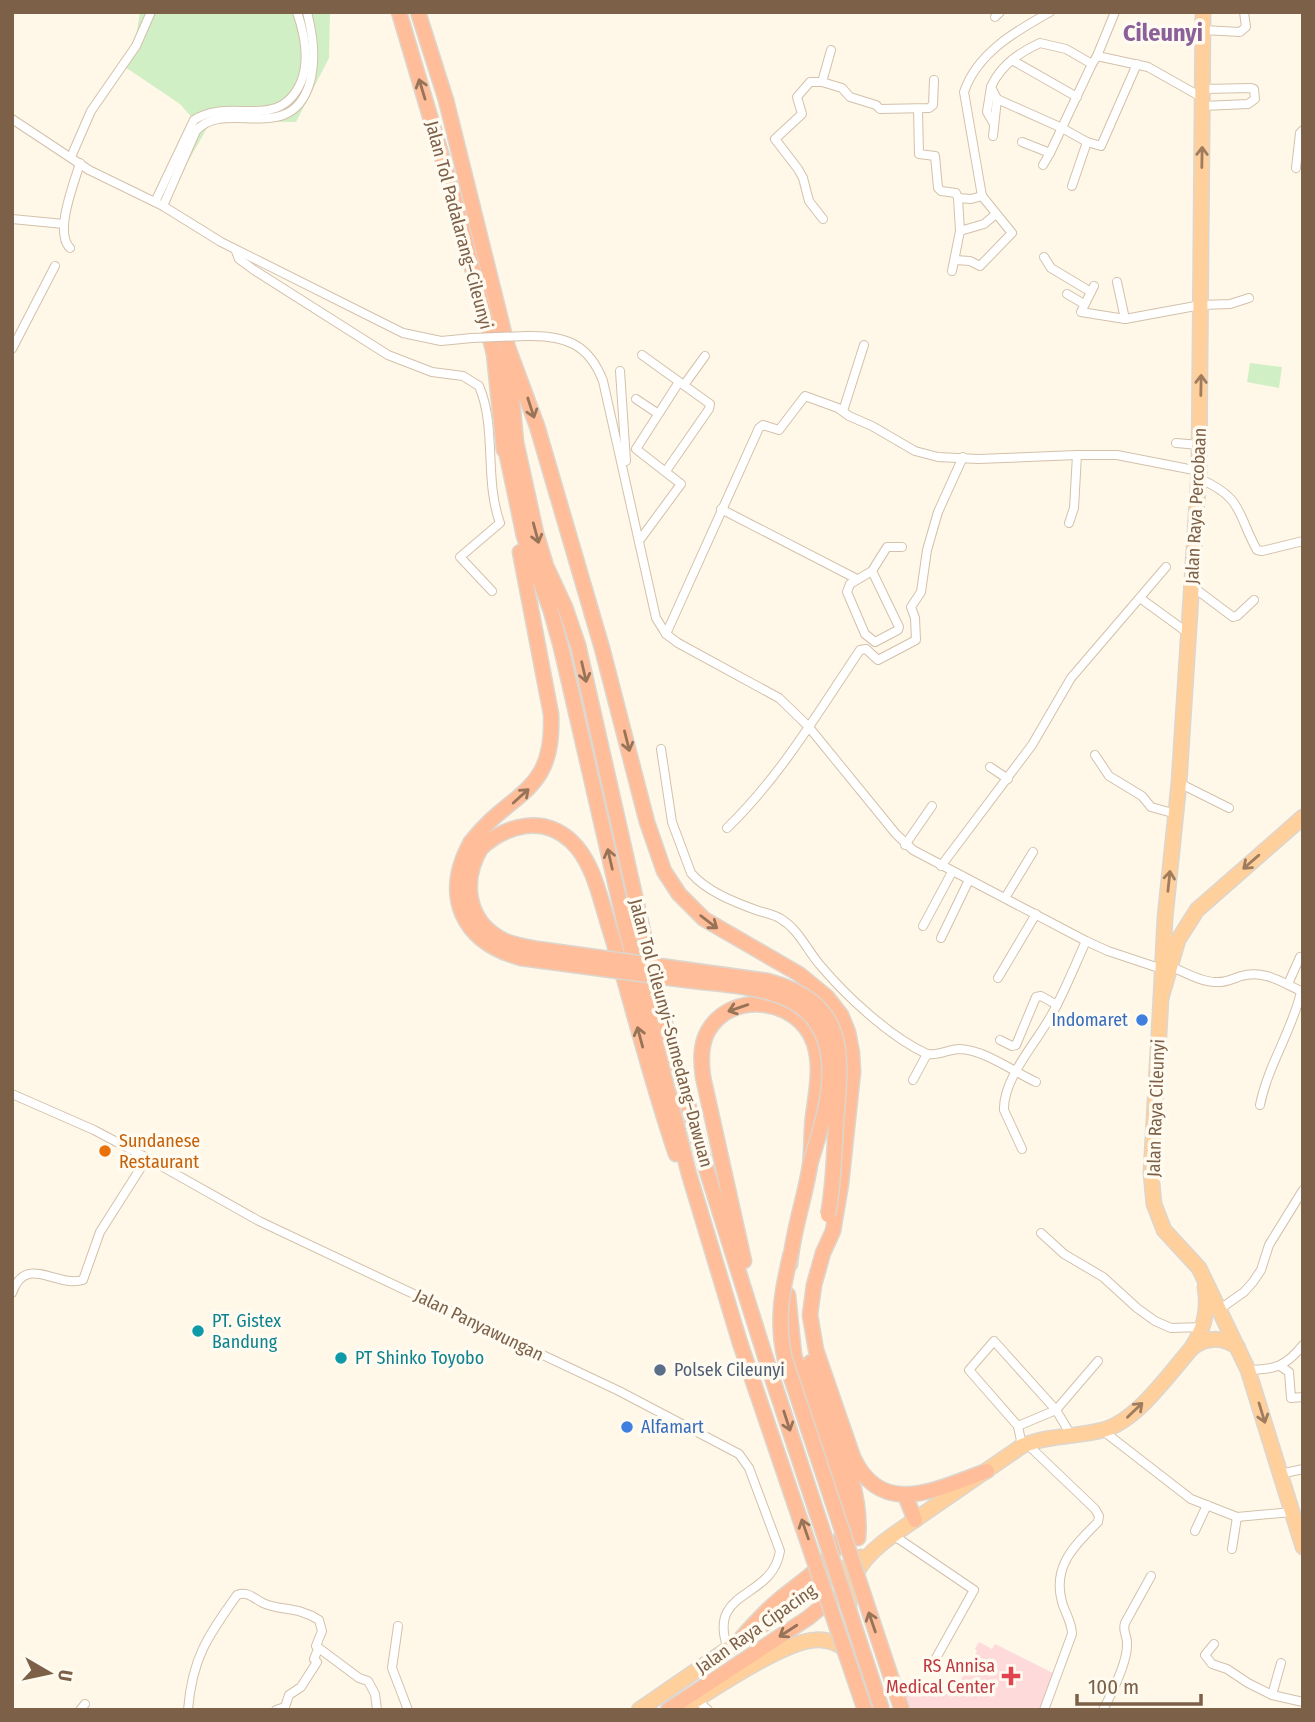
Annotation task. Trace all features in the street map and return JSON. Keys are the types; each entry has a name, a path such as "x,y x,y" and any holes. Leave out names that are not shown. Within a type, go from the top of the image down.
{"highway":[{"name":"Jalan Tol Padalarang–Cileunyi","path":"399,12 456,204 494,354 504,441"},
{"name":"Jalan Tol Padalarang–Cileunyi","path":"418,12 446,100 507,345"},
{"name":"Jalan Raya Percobaan","path":"1161,998 1165,967 1165,918 1179,783 1199,475 1203,12"},
{"path":"507,345 537,426 664,871 679,894 704,919 799,974 827,997 841,1016 852,1053 851,1094 839,1197 832,1231 814,1284 810,1315 819,1360 848,1458 856,1502 858,1538"},
{"name":"Jalan Tol Cileunyi–Sumedang–Dawuan","path":"507,345 516,442 525,489 546,566 565,607 578,645 659,1002 706,1168 765,1356 882,1710"},
{"path":"504,441 504,486 540,650 552,733 549,752 531,788 480,831 469,876 471,903 477,918 487,930 502,940 538,949 768,981 801,993 816,1005 835,1034 840,1062 834,1182 823,1253"},
{"name":"Jalan Tol Cileunyi–Sumedang–Dawuan","path":"504,441 524,536 561,647 665,1101"},
{"path":"1165,967 1186,924 1197,909 1303,817"},
{"path":"865,1710 740,1343 665,1101 600,900 581,853 562,834 547,827 531,825 503,831 476,845 462,859 457,875 459,907 476,936 496,950 521,958 754,989 793,1001 817,1024 824,1039 829,1055 829,1072 822,1121 810,1164 780,1307 782,1345 791,1380 902,1710"},
{"path":"1165,918 1172,924 1186,924"},
{"name":"Jalan Raya Cileunyi","path":"1161,998 1152,1161 1153,1192 1158,1217 1164,1230 1199,1268 1239,1349 1301,1537"},
{"path":"765,1356 703,1077 703,1045 707,1031 727,1011 740,1005 771,1005 798,1018 813,1041 818,1070 810,1164"},
{"path":"733,1646 768,1609 822,1567 835,1551 845,1518 845,1503 840,1486 794,1355 788,1305 791,1253"},
{"path":"1025,1445 1036,1440 1102,1430 1128,1417 1191,1349 1203,1328 1207,1301 1199,1268"},
{"path":"1191,1349 1203,1341 1218,1339 1230,1342 1239,1349"},
{"name":"Jalan Raya Cipacing","path":"639,1710 1025,1445"},
{"path":"848,1458 874,1485 894,1494 922,1493 987,1471"},
{"path":"905,1495 915,1520"},
{"path":"874,1548 857,1569 849,1594 850,1621 874,1710"},
{"path":"668,1710 808,1618 831,1599"},
{"name":"Jalan Raya Cipacing","path":"680,1710 771,1656 799,1643 814,1640 836,1643 848,1651 862,1671"}],"street":[{"path":"71,157 91,111 136,46 150,12"},
{"path":"159,204 199,116 215,111 270,110 286,105 295,95 305,72 306,43 298,12"},
{"path":"192,129 213,120 277,117 292,111 299,104 305,97 314,54 307,12"},
{"path":"955,260 970,261 980,266 1012,233 982,196 964,92 968,80 985,55 1050,12"},
{"path":"1043,165 1115,12"},
{"path":"1203,30 1240,32 1246,27 1244,12"},
{"path":"994,124 987,112 991,87 997,74 1040,43 1094,60 1138,64 1159,71 1203,98 1248,104 1252,103 1255,94 1251,88 1203,98"},
{"path":"822,82 831,50"},
{"path":"1013,60 1077,97"},
{"path":"997,99 1087,142 1103,145 1138,64"},
{"path":"823,219 809,201 798,169 775,139 802,114 797,97 810,82 822,82 842,88 850,97 882,110 929,108 933,105 934,80"},
{"path":"991,87 997,99 993,135"},
{"path":"918,109 919,154 935,156 938,188 944,192 956,193 958,198 960,231 952,271"},
{"path":"12,119 80,163 159,204 236,251 403,333 441,341 553,336 586,352 597,366 603,381 656,618 667,634 678,643 774,694 808,726 905,845 941,866 1108,951 1213,983 1258,974 1302,992 1295,1016 1275,1058 1260,1105"},
{"path":"1296,168 1300,133 1303,130"},
{"path":"1022,142 1050,153"},
{"path":"1072,186 1087,142"},
{"path":"70,248 63,237 64,224 80,163"},
{"path":"958,198 982,196"},
{"path":"960,231 984,224 996,214"},
{"path":"12,219 64,224"},
{"path":"236,251 239,259 254,270 388,355 432,372 463,376 479,386 485,410 491,491 500,523 460,557 492,591"},
{"path":"1044,257 1051,268 1092,289 1082,312 1125,319 1201,305 1230,304 1249,298"},
{"path":"12,349 55,265"},
{"path":"1117,282 1125,319"},
{"path":"1067,294 1084,304"},
{"path":"843,411 864,345"},
{"path":"642,355 710,406 666,471"},
{"path":"639,541 681,484 636,449 657,414 705,356"},
{"path":"620,371 627,485"},
{"path":"667,634 761,425 779,430 805,396 829,404 915,451 938,457 1117,455 1199,475 1227,492 1243,516 1257,550 1303,541"},
{"path":"636,399 657,414"},
{"path":"1176,443 1200,445"},
{"path":"1069,523 1073,508 1077,455"},
{"path":"727,828 749,807 860,650 866,649 877,660 916,640 915,618 911,607 920,592 927,550 938,512 963,457"},
{"path":"721,509 856,579"},
{"path":"872,571 899,627 875,642 870,641 865,634 847,592 849,584 872,571 887,547 902,547"},
{"path":"941,866 1008,779 1071,678 1166,567"},
{"path":"1193,587 1233,617 1254,600"},
{"path":"1140,597 1188,633"},
{"path":"661,749 672,822 691,873 696,879 734,902 781,919 802,939 814,958 844,992 909,1045 937,1055 960,1049 991,1059 1036,1082"},
{"path":"1095,755 1109,776 1142,796 1151,807 1176,814"},
{"path":"990,767 1008,779"},
{"path":"1179,783 1229,808"},
{"path":"905,845 932,806"},
{"path":"1005,898 1033,852"},
{"path":"923,926 952,872"},
{"path":"941,938 970,880"},
{"path":"998,978 1036,914"},
{"path":"1022,1149 1004,1110 1004,1103 1016,1070 1044,1029 1086,941"},
{"path":"1287,984 1300,957"},
{"path":"1000,1040 1012,1046 1016,1045 1036,997 1041,996 1057,1004"},
{"path":"913,1080 928,1054"},
{"name":"Jalan Panyawungan","path":"12,1094 94,1130 260,1221 619,1391 739,1454 749,1468 780,1551 778,1564 771,1576 732,1605 724,1616 724,1637 733,1646"},
{"path":"12,1293 19,1279 31,1273 74,1282 83,1280 100,1232 147,1158"},
{"path":"1220,1309 1253,1282 1261,1270 1269,1245 1303,1190"},
{"path":"1041,1233 1064,1254 1111,1282 1137,1308 1155,1321 1171,1328 1203,1328"},
{"path":"1044,1710 1072,1634 1061,1595 1061,1575 1070,1550 1098,1522 1099,1516 1096,1509 1025,1445 1018,1426 969,1370 994,1341 1056,1410 1071,1435"},
{"path":"1248,1370 1269,1370 1280,1366 1303,1345"},
{"path":"1018,1426 1056,1410 1098,1361"},
{"path":"1280,1366 1289,1372 1290,1398 1303,1397"},
{"path":"1102,1430 1191,1499 1237,1517 1292,1512"},
{"path":"1280,1474 1303,1469"},
{"path":"1195,1531 1207,1505"},
{"path":"1232,1549 1237,1517"},
{"path":"893,1535 974,1590 936,1658"},
{"path":"1103,1710 1114,1689 1126,1652 1127,1641 1123,1631 1125,1623 1151,1576"},
{"path":"188,1710 190,1681 204,1644 239,1593 253,1596 265,1604 299,1610 319,1620 322,1631 316,1646 318,1649 314,1659 317,1662 301,1687 289,1695 285,1707 276,1710"},
{"path":"398,1626 392,1668 408,1710"},
{"path":"1214,1644 1207,1651 1207,1659 1272,1695 1303,1702"},
{"path":"318,1649 359,1678 368,1681 375,1694 377,1710"},
{"path":"1272,1695 1281,1663"},
{"path":"697,1700 708,1710"}],"shaded area":[{"name":"RS Annisa Medical Center","path":"979,1642 992,1649 995,1644 1059,1676 1047,1710 906,1710 901,1695 926,1683 953,1694 977,1651 975,1649"}],"green space":[{"path":"140,12 330,12 329,58 296,122 211,121 163,206 155,202 194,120 180,104 122,65 134,49"},
{"path":"1250,363 1282,367 1279,388 1247,382"}],"place":[{"name":"Indomaret","path":"1142,1020"},
{"name":"Sundanese Restaurant","path":"105,1151"},
{"name":"PT. Gistex Bandung","path":"198,1331"},
{"name":"PT Shinko Toyobo","path":"341,1358"},
{"name":"Polsek Cileunyi","path":"660,1370"},
{"name":"Alfamart","path":"627,1427"},
{"name":"RS Annisa Medical Center","path":"1011,1676"}],"district":[{"name":"Cileunyi","path":"1163,33"}]}
